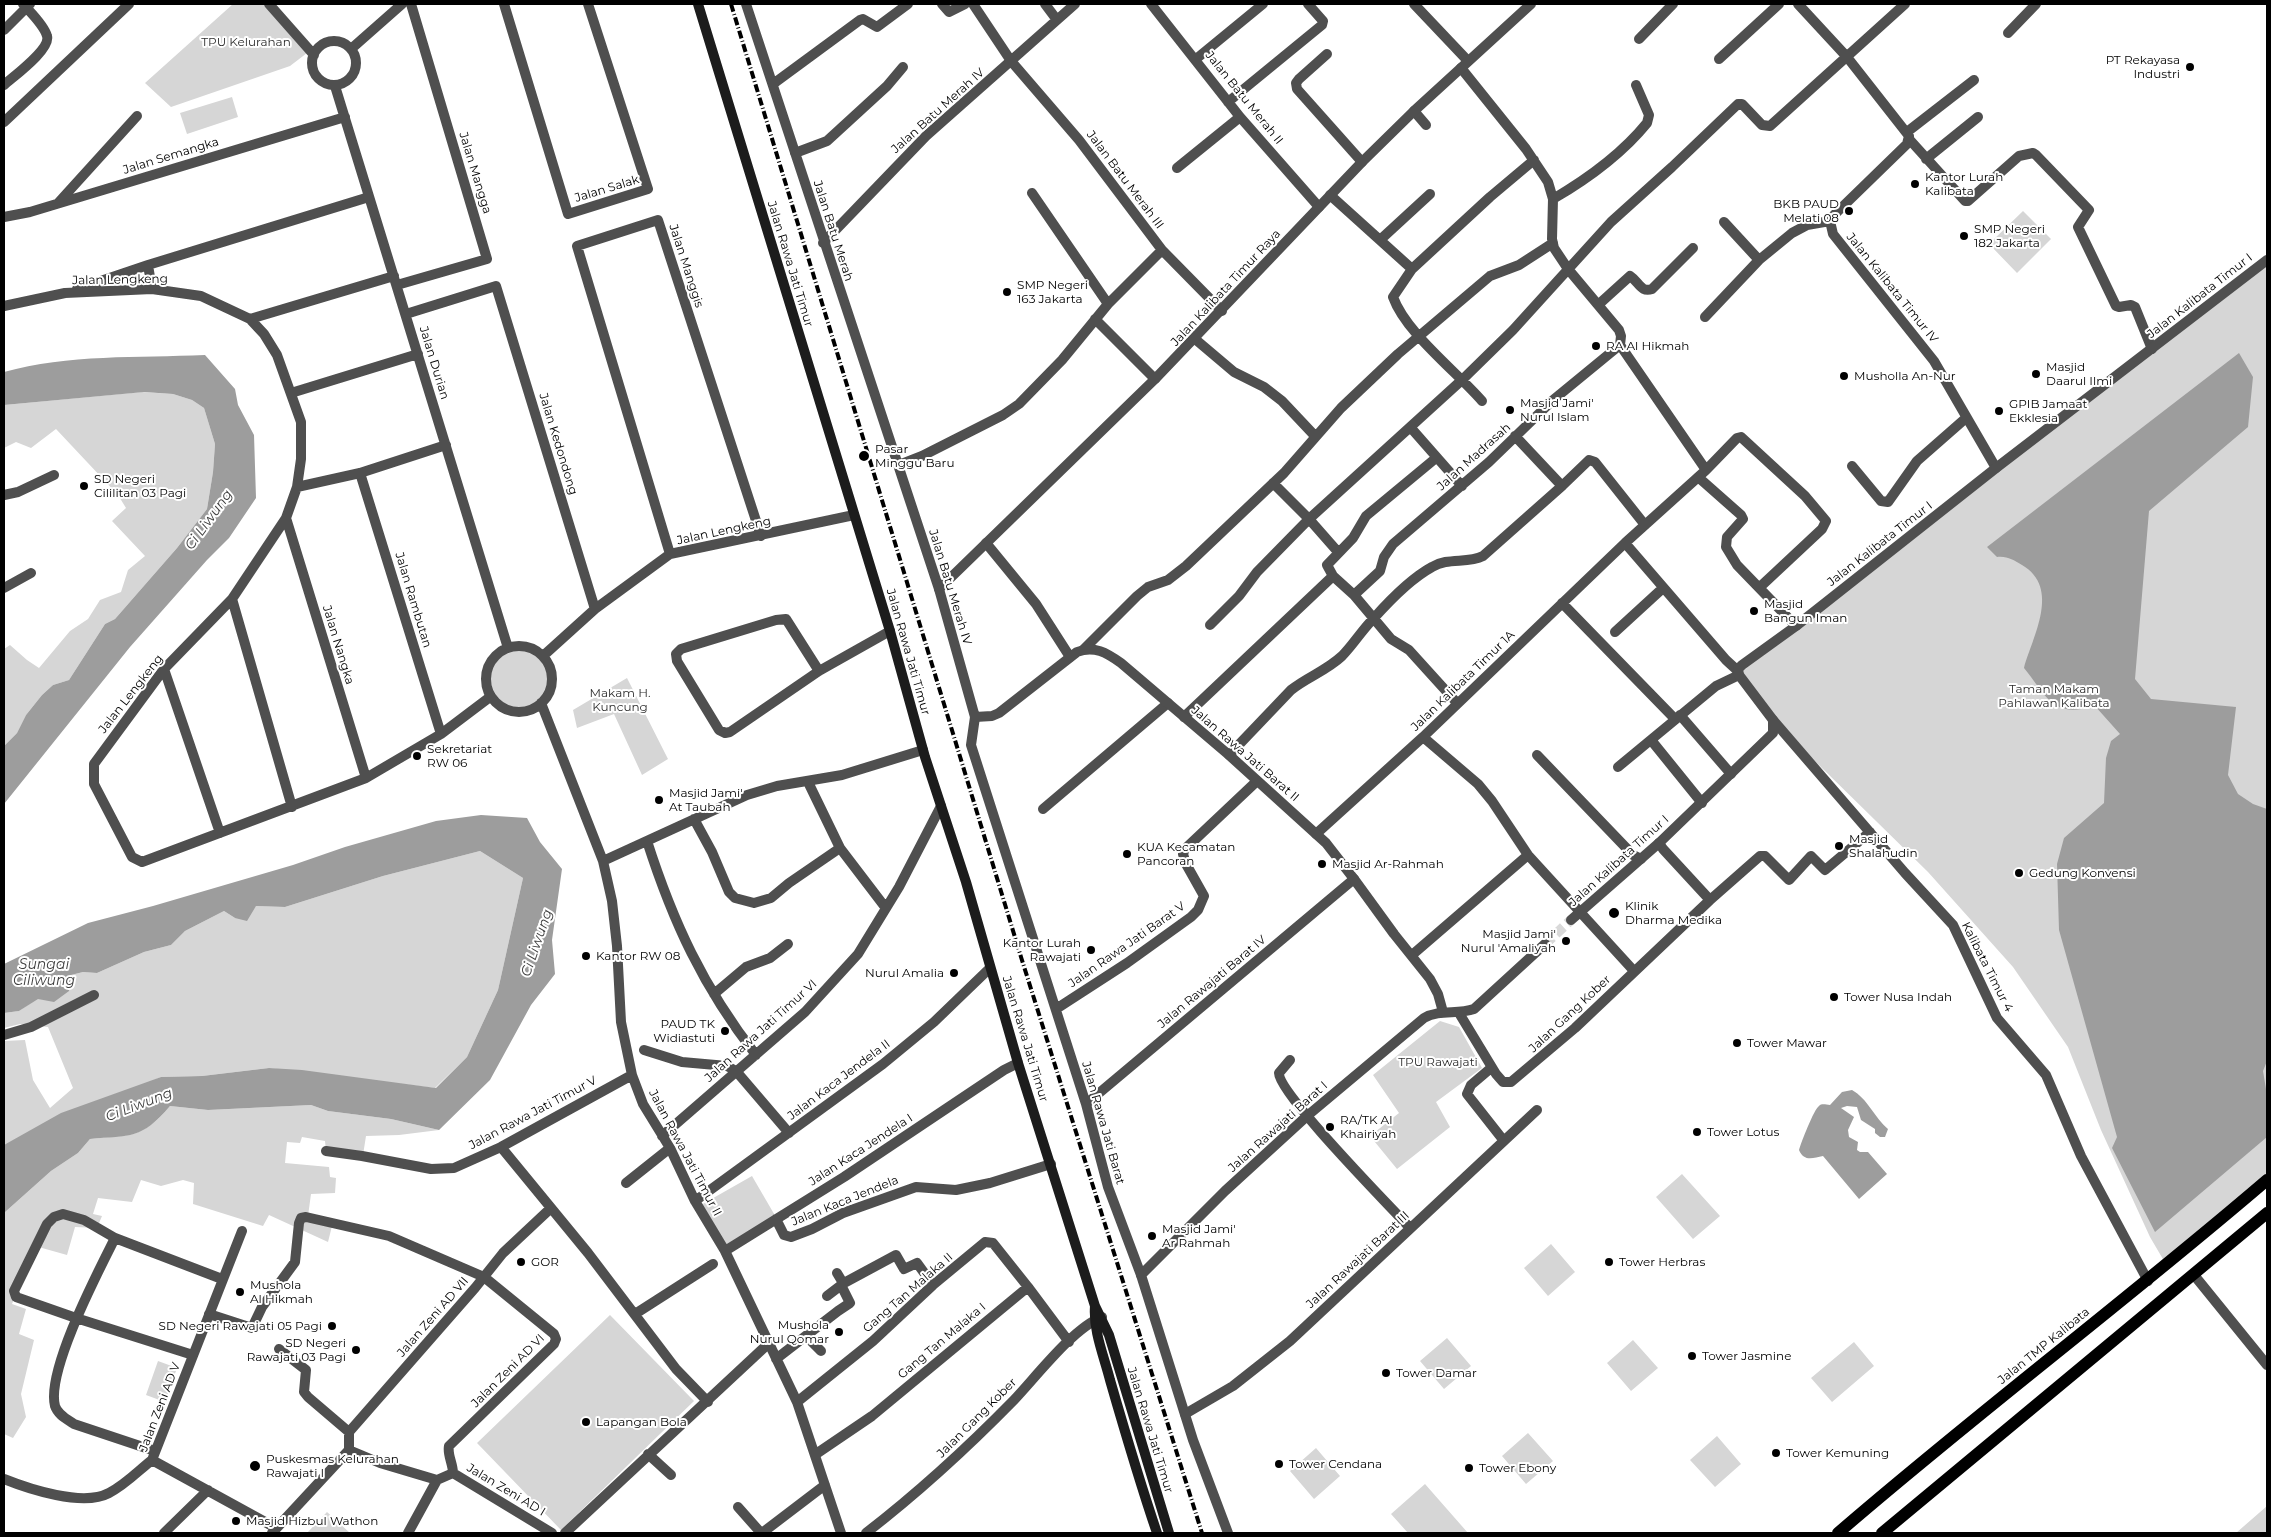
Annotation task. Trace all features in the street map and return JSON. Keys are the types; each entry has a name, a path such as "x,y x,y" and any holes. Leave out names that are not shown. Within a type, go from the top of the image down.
{"main road":[{"name":"Jalan Rawa Jati Timur","path":"698,4 890,631 923,750 966,882 1018,1063 1095,1306 1131,1456 1157,1533"},
{"name":"Jalan TMP Kalibata","path":"1838,1533 1886,1492 2148,1281 2267,1180"},
{"path":"1882,1533 2267,1213"},
{"name":"Jalan Rawa Jati Timur","path":"1098,1318 1168,1531"}],"street":[{"path":"4,122 129,4"},
{"path":"270,4 314,55"},
{"path":"351,49 402,4"},
{"name":"Jalan Mangga","path":"395,280 487,259 411,4"},
{"name":"Jalan Salak","path":"504,4 568,214 648,190 588,4"},
{"name":"Jalan Batu Merah","path":"746,4 899,465"},
{"path":"773,84 860,20 863,19 877,27 908,4"},
{"path":"945,8 965,4"},
{"name":"Jalan Batu Merah III","path":"973,4 1011,62 1080,140 1162,250 1222,311"},
{"path":"1045,4 1057,20"},
{"name":"Jalan Batu Merah IV","path":"824,243 926,136 1075,4"},
{"name":"Jalan Batu Merah II","path":"1151,4 1240,117 1319,207"},
{"path":"1196,59 1263,4"},
{"path":"1228,102 1322,25 1323,21 1308,4"},
{"path":"1414,4 1464,65 1548,182 1553,199 1552,243 1568,269 1619,330 1621,336 1620,345 1702,473 1741,515 1743,519 1727,537 1726,547 1737,566 1760,587 1796,626"},
{"name":"Jalan Kalibata Timur Raya","path":"939,590 1156,379 1362,162 1414,111 1532,4"},
{"path":"1639,40 1673,4"},
{"path":"1719,59 1779,4"},
{"path":"1798,4 1847,58 1926,159 1965,200 1968,201 2019,156 2032,153 2036,155 2089,210 2078,227 2116,306 2131,304 2135,307 2152,349"},
{"path":"1210,625 1239,596 1257,572 1309,519 1463,379 1513,330 1611,222 1738,104 1742,104 1762,125 1770,126 1906,4"},
{"path":"2008,33 2036,4"},
{"path":"4,30 27,5 47,34 48,41 43,50 4,85"},
{"path":"336,41 345,44 351,49 357,64 350,79 335,86 319,80 312,64 314,55 319,47 327,42 336,41"},
{"path":"1327,54 1299,78 1296,84 1297,89 1362,162"},
{"path":"795,153 827,141 887,86 903,66"},
{"path":"1705,317 1759,260 1799,228 1830,221 1908,136 1974,80"},
{"path":"1553,199 1590,176 1613,158 1647,123 1649,115 1636,85"},
{"name":"Jalan Durian","path":"335,86 508,648"},
{"path":"1414,111 1426,125"},
{"path":"58,203 138,116"},
{"name":"Jalan Semangka","path":"4,217 58,203 345,117"},
{"path":"1177,168 1240,117"},
{"path":"1926,159 1978,117"},
{"path":"1482,400 1419,336 1393,297 1412,269 1490,197 1534,160"},
{"path":"1032,193 1108,304"},
{"path":"1380,240 1430,194"},
{"path":"1330,195 1412,269"},
{"name":"Jalan Lengkeng","path":"4,306 65,293 148,265 370,197"},
{"name":"Jalan Manggis","path":"670,554 577,246 658,220 760,536"},
{"name":"Jalan Kalibata Timur IV","path":"1830,221 1833,234 1934,361 1996,468"},
{"path":"1724,222 1759,260"},
{"path":"975,717 984,718 999,713 1070,657 1084,649 1148,587 1168,580 1186,566 1273,483 1315,436 1364,386 1419,336 1490,276 1519,265 1552,243"},
{"path":"1598,305 1630,276 1642,289 1646,291 1652,289 1693,248"},
{"path":"899,465 922,456 1002,415 1019,404 1062,360 1108,304 1162,250"},
{"name":"Jalan Kalibata Timur I","path":"1618,766 1716,686 1738,673 1742,665 1796,626 1996,468 2267,260"},
{"path":"148,265 152,289"},
{"path":"250,319 395,280"},
{"name":"Jalan Kedondong","path":"406,314 496,286 595,609"},
{"name":"Jalan Lengkeng","path":"65,293 152,289 201,296 250,319 264,334 277,355 292,393 300,422 301,459 298,487 286,518 232,599 164,669 94,764 94,784 132,857 142,862 366,778 441,734 490,696"},
{"path":"1095,319 1156,379"},
{"path":"1195,339 1234,372 1264,387 1282,401 1315,436"},
{"name":"Jalan Madrasah","path":"1354,595 1380,572 1384,557 1394,544 1462,486 1553,400 1620,345"},
{"path":"292,393 418,354"},
{"path":"1852,466 1881,501 1888,502 1917,461 1966,418"},
{"path":"1411,428 1462,486"},
{"path":"1515,436 1562,486"},
{"name":"Jalan Kalibata Timur 1A","path":"1316,834 1423,737 1737,438 1741,438 1804,496 1826,521 1822,529 1760,587"},
{"path":"298,487 360,473 446,445"},
{"path":"1436,458 1366,516 1353,538 1327,565 1332,576 1354,595 1391,639 1409,650 1457,703"},
{"path":"1229,755 1291,690 1302,681 1312,678 1342,656 1374,618 1409,584 1431,567 1446,562 1471,561 1483,556 1562,486 1588,460 1593,460 1645,525"},
{"name":"Jalan Batu Merah IV","path":"899,465 939,590 975,717"},
{"name":"Jalan Rambutan","path":"360,473 441,734"},
{"path":"4,495 18,492 54,475"},
{"path":"1273,483 1309,519 1338,552"},
{"name":"Jalan Lengkeng","path":"543,656 595,609 670,554 854,515"},
{"name":"Jalan Nangka","path":"286,518 366,778"},
{"path":"1625,543 1738,673 1773,720"},
{"path":"986,544 1036,604 1070,657"},
{"path":"4,588 31,573"},
{"path":"1184,718 1332,576"},
{"path":"1616,632 1663,588"},
{"path":"232,599 292,807"},
{"path":"1562,603 1678,717 1731,774"},
{"path":"819,671 786,619 776,620 681,649 676,654 677,661 719,730 725,734 819,671 890,631"},
{"path":"527,647 543,656 550,667 552,680 543,708 520,713 508,711 498,705 490,696 486,685 488,668 498,654 508,648 527,647"},
{"name":"Jalan Rawa Jati Barat II","path":"1084,649 1095,649 1108,654 1122,663 1229,755 1316,834 1354,878 1435,987 1442,1012"},
{"path":"164,669 220,833"},
{"path":"1043,809 1168,703"},
{"name":"Jalan Rawa Jati Timur II","path":"543,708 603,861 612,901 617,946 621,1022 632,1075 642,1104 670,1148 695,1201 728,1249 769,1344 797,1402 841,1533"},
{"name":"Jalan Rawa Jati Barat","path":"975,717 971,745 1086,1104 1108,1186 1141,1275 1193,1440 1228,1533"},
{"name":"Jalan Kalibata Timur I","path":"1571,920 1702,803 1772,733 1773,720"},
{"name":"Kalibata Timur 4","path":"1773,720 1953,926 1997,1018 2046,1074 2081,1156 2148,1281"},
{"path":"1423,737 1478,784 1492,801 1528,855 1634,971"},
{"path":"1651,740 1702,803"},
{"path":"603,861 747,795 776,786 808,782 842,774 923,750"},
{"path":"1537,755 1633,855 1641,859"},
{"path":"808,782 840,848 885,908"},
{"name":"Jalan Rawa Jati Barat V","path":"1056,1009 1127,963 1198,910 1204,896 1186,864 1183,854 1257,782"},
{"name":"Jalan Rawa Jati Timur VI","path":"662,1136 805,1012 858,954 899,887 941,806"},
{"path":"694,819 716,860 729,892 735,898 754,903 771,898 789,883 840,848"},
{"name":"Jalan Gang Kober","path":"1459,1013 1491,1068 1503,1082 1508,1083 1515,1080 1575,1028 1710,900 1760,856 1765,856 1789,880 1811,856 1825,870 1870,832"},
{"path":"647,841 675,922 690,953 714,994 756,1055"},
{"path":"1660,842 1663,849 1710,900"},
{"path":"1412,955 1528,855"},
{"name":"Jalan Rawajati Barat IV","path":"1086,1104 1354,878"},
{"path":"714,994 746,967 770,958 788,944"},
{"path":"1442,1012 1459,1013 1480,1004 1545,944"},
{"name":"Jalan Kaca Jendela II","path":"695,1201 840,1097 927,1028 990,968"},
{"path":"4,1036 31,1027 94,995"},
{"name":"Jalan Rawajati Barat I","path":"1141,1275 1225,1191 1307,1116 1424,1018 1442,1012"},
{"path":"644,1050 682,1062 727,1066 736,1071 789,1133"},
{"path":"1290,1060 1280,1070 1279,1078 1307,1116 1410,1228"},
{"name":"Jalan Kaca Jendela I","path":"728,1249 844,1177 1004,1070 1018,1063"},
{"path":"1491,1068 1471,1085 1467,1094 1504,1141"},
{"name":"Jalan Rawa Jati Timur V","path":"326,1152 362,1156 431,1170 454,1168 501,1146 632,1075"},
{"name":"Jalan Rawajati Barat III","path":"1185,1414 1233,1386 1283,1347 1537,1110"},
{"path":"501,1146 635,1314 676,1369 708,1402"},
{"path":"626,1183 670,1148"},
{"name":"Jalan Kaca Jendela","path":"776,1219 784,1235 791,1237 844,1213 916,1187 956,1190 990,1183 1050,1164"},
{"name":"Jalan Zeni AD VII","path":"348,1432 503,1253 551,1208"},
{"path":"193,1355 76,1318 16,1296 14,1293 40,1235 54,1217 63,1214 84,1220 115,1238 222,1279"},
{"path":"209,1314 252,1328 262,1307 295,1262 299,1223 301,1218 306,1217 389,1236 484,1276"},
{"name":"Jalan Zeni AD V","path":"242,1231 154,1455 274,1531"},
{"path":"4,1479 23,1487 69,1497 93,1499 117,1489 154,1455 74,1424 62,1416 56,1408 53,1394 57,1374 76,1318 115,1238"},
{"name":"Gang Tan Malaka II","path":"797,1402 872,1341 933,1285 985,1242 989,1241 1028,1287"},
{"path":"827,1296 842,1284 896,1255 904,1269 917,1263 933,1285"},
{"path":"635,1314 713,1264"},
{"path":"776,1359 838,1311 850,1304 837,1273"},
{"path":"2194,1275 2267,1364"},
{"name":"Jalan Zeni AD VI","path":"453,1473 453,1463 448,1451 449,1446 554,1344 556,1339 554,1334 484,1276"},
{"path":"1028,1287 1069,1342"},
{"name":"Gang Tan Malaka I","path":"816,1454 872,1416 1028,1287"},
{"name":"Jalan Gang Kober","path":"866,1533 926,1485 1014,1400 1069,1342 1098,1318"},
{"path":"806,1336 821,1351"},
{"path":"565,1533 648,1454 708,1402 769,1344"},
{"path":"274,1531 349,1450 348,1432 304,1392 306,1370 279,1349"},
{"path":"349,1450 380,1463 437,1480 408,1533"},
{"path":"648,1454 671,1475"},
{"name":"Jalan Zeni AD I","path":"437,1480 453,1473 552,1533"},
{"path":"738,1507 762,1533 824,1485"},
{"path":"164,1533 208,1490"},
{"path":"1157,1533 1168,1531"}],"green space":[{"name":"TPU Kelurahan","path":"233,4 263,4 307,53 290,66 171,107 145,83"},
{"path":"232,97 238,117 187,134 180,113"},
{"path":"2023,211 2051,239 2017,273 1989,244"},
{"name":"Taman Makam Pahlawan Kalibata","path":"2267,260 2267,1180 2167,1266 2150,1237 2101,1130 2068,1047 2013,967 1928,872 1773,720 1739,675 1742,665"},
{"path":"142,392 173,394 192,400 204,408 215,444 207,509 177,548 115,619 105,624 69,680 53,685 42,695 26,715 17,733 4,746 4,649 10,645 39,668 70,631 88,619 100,600 121,592 128,570 145,556 112,521 126,508 118,495 56,429 31,448 16,442 4,448 4,405"},
{"path":"519,646 532,649 542,656 549,666 552,679 549,692 542,702 532,709 519,712 506,709 496,702 489,692 486,679 489,666 496,656 506,649"},
{"name":"Makam H. Kuncung","path":"627,678 668,759 642,775 614,714 577,728 573,710"},
{"path":"480,851 523,878 498,990 467,1057 435,1088 269,1068 202,1076 161,1077 4,1145 4,1041 25,1040 33,1080 50,1108 73,1088 48,1027 20,1024 4,1028 4,1013 19,1011 71,975 83,972 97,973 144,952 171,945 185,931 224,911 235,918 256,906 285,907 383,876"},
{"name":"TPU Rawajati","path":"1440,1021 1459,1027 1482,1068 1436,1102 1450,1127 1397,1169 1370,1136 1399,1113 1373,1075"},
{"path":"311,1105 328,1111 391,1119 439,1130 399,1135 366,1136 363,1155 326,1151 325,1141 302,1137 300,1143 287,1142 285,1163 329,1167 330,1177 336,1178 335,1193 311,1194 308,1216 332,1226 328,1242 269,1215 263,1226 193,1204 194,1183 183,1180 161,1186 141,1180 132,1202 98,1198 93,1214 102,1216 97,1228 75,1227 67,1255 35,1246 12,1304 26,1309 19,1334 34,1340 21,1394 26,1417 13,1438 4,1434 4,1213 51,1171 78,1153 90,1139 126,1136 143,1130 160,1117 170,1106 208,1110"},
{"path":"1682,1174 1720,1216 1693,1239 1656,1197"},
{"path":"752,1176 777,1219 726,1248 701,1205"},
{"path":"1551,1244 1575,1272 1548,1296 1524,1268"},
{"name":"Lapangan Bola","path":"610,1315 694,1401 561,1530 477,1443"},
{"path":"1447,1338 1471,1366 1444,1389 1420,1361"},
{"path":"1633,1340 1658,1368 1631,1391 1607,1363"},
{"path":"1854,1342 1874,1366 1832,1402 1811,1378"},
{"path":"158,1361 177,1368 165,1402 146,1395"},
{"path":"1528,1433 1553,1461 1526,1484 1502,1456"},
{"path":"1717,1436 1741,1464 1715,1487 1690,1460"},
{"path":"1316,1448 1340,1476 1314,1499 1290,1471"},
{"path":"1425,1484 1468,1533 1408,1533 1391,1514"},
{"path":"2267,1506 2267,1533 2236,1533"},
{"path":"327,1512 350,1533 307,1533"}],"water":[{"path":"2239,353 2253,377 2248,427 2149,511 2135,679 2151,699 2236,707 2228,775 2238,794 2253,804 2267,809 2267,1061 2263,1071 2267,1095 2267,1137 2155,1232 2112,1148 2117,1137 2059,930 2057,864 2064,838 2104,803 2106,758 2111,741 2120,734 2095,706 2069,709 2053,703 2046,697 2024,668 2041,613 2042,599 2040,586 2034,575 2022,565 2007,558 1997,557 1987,547"},
{"name":"Ci Liwung","path":"205,355 235,389 238,405 254,435 256,498 229,538 130,647 4,804 4,746 17,733 26,715 42,695 53,685 69,680 105,624 115,619 177,548 207,509 215,444 204,408 192,400 173,394 144,392 4,405 4,372 53,362"},
{"name":"Sungai Ciliwung","path":"481,815 527,818 540,842 562,869 552,940 555,974 531,1005 490,1080 439,1130 391,1119 328,1111 311,1105 208,1110 170,1106 151,1125 134,1134 90,1139 78,1153 51,1171 4,1213 4,1145 61,1113 161,1077 202,1076 269,1068 302,1070 436,1088 467,1057 498,990 523,878 480,851 383,876 285,907 256,906 247,921 235,918 224,911 185,931 171,945 144,952 97,973 83,972 71,975 69,991 54,1002 38,999 19,1011 4,1013 4,964 88,923 293,865 345,847 436,821"},
{"path":"1852,1090 1862,1098 1888,1129 1885,1137 1880,1137 1875,1133 1875,1129 1861,1120 1857,1107 1847,1106 1841,1108 1854,1117 1848,1130 1849,1137 1858,1142 1857,1150 1868,1152 1887,1174 1859,1199 1823,1156 1806,1158 1799,1150 1817,1108 1821,1105 1830,1105 1842,1092"}],"tunnel":[{"path":"1545,944 1571,920"}],"railway":[{"path":"731,4 1021,957 1202,1533"}],"place":[{"name":"PT Rekayasa Industri","path":"2190,67"},
{"name":"Kantor Lurah Kalibata","path":"1915,184"},
{"name":"BKB PAUD Melati 08","path":"1849,211"},
{"name":"SMP Negeri 182 Jakarta","path":"1964,236"},
{"name":"SMP Negeri 163 Jakarta","path":"1007,292"},
{"name":"RA Al Hikmah","path":"1596,346"},
{"name":"Masjid Daarul Ilmi","path":"2036,374"},
{"name":"Musholla An-Nur","path":"1844,376"},
{"name":"Masjid Jami' Nurul Islam","path":"1510,410"},
{"name":"GPIB Jamaat Ekklesia","path":"1999,411"},
{"name":"Pasar Minggu Baru","path":"864,456"},
{"name":"SD Negeri Cililitan 03 Pagi","path":"84,486"},
{"name":"Masjid Bangun Iman","path":"1754,611"},
{"name":"Sekretariat RW 06","path":"417,756"},
{"name":"Masjid Jami' At Taubah","path":"659,800"},
{"name":"Masjid Shalahudin","path":"1839,846"},
{"name":"KUA Kecamatan Pancoran","path":"1127,854"},
{"name":"Masjid Ar-Rahmah","path":"1322,864"},
{"name":"Gedung Konvensi","path":"2019,873"},
{"name":"Klinik Dharma Medika","path":"1614,913"},
{"name":"Masjid Jami' Nurul 'Amaliyah","path":"1566,941"},
{"name":"Kantor Lurah Rawajati","path":"1091,950"},
{"name":"Kantor RW 08","path":"586,956"},
{"name":"Nurul Amalia","path":"954,973"},
{"name":"Tower Nusa Indah","path":"1834,997"},
{"name":"PAUD TK Widiastuti","path":"725,1031"},
{"name":"Tower Mawar","path":"1737,1043"},
{"name":"RA/TK Al Khairiyah","path":"1330,1127"},
{"name":"Tower Lotus","path":"1697,1132"},
{"name":"Masjid Jami' Ar Rahmah","path":"1152,1236"},
{"name":"GOR","path":"521,1262"},
{"name":"Tower Herbras","path":"1609,1262"},
{"name":"Mushola Al Hikmah","path":"240,1292"},
{"name":"SD Negeri Rawajati 05 Pagi","path":"332,1326"},
{"name":"Mushola Nurul Qomar","path":"839,1332"},
{"name":"SD Negeri Rawajati 03 Pagi","path":"356,1350"},
{"name":"Tower Jasmine","path":"1692,1356"},
{"name":"Tower Damar","path":"1386,1373"},
{"name":"Lapangan Bola","path":"586,1422"},
{"name":"Tower Kemuning","path":"1776,1453"},
{"name":"Tower Cendana","path":"1279,1464"},
{"name":"Puskesmas Kelurahan Rawajati I","path":"255,1466"},
{"name":"Tower Ebony","path":"1469,1468"},
{"name":"Masjid Hizbul Wathon","path":"236,1521"}]}
